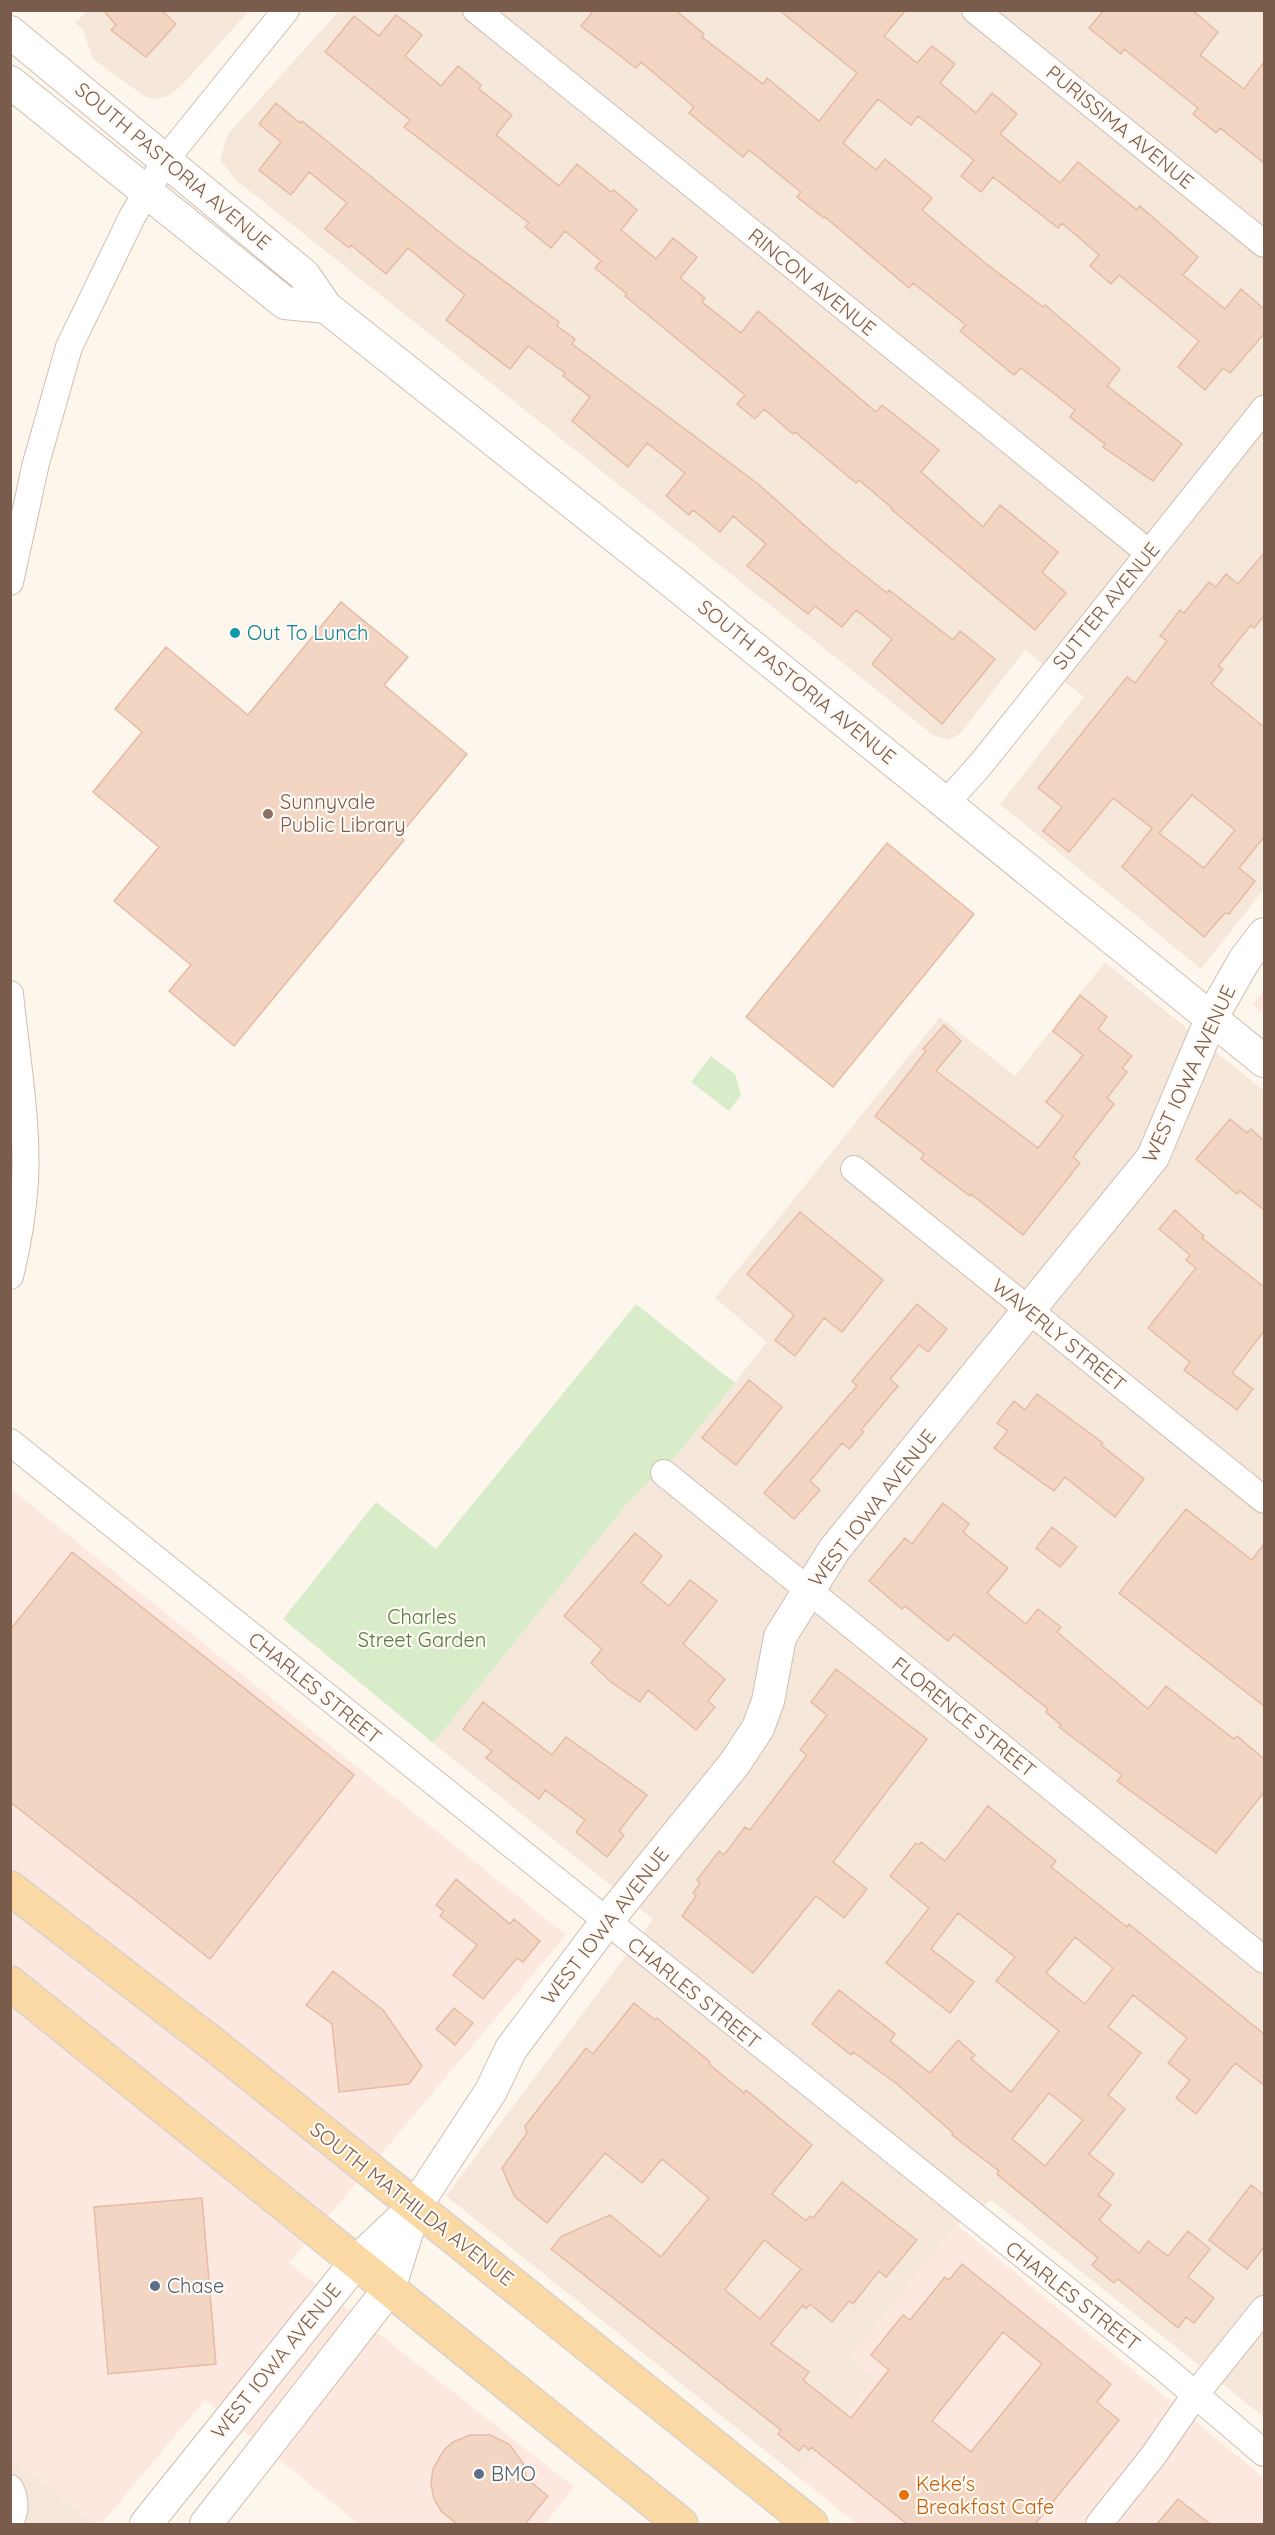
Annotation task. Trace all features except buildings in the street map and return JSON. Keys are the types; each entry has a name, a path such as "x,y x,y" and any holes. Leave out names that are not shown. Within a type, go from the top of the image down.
{"main road":[{"name":"SOUTH MATHILDA AVENUE","path":"10,1888 213,2044 811,2524"},
{"path":"10,1983 681,2524"}],"street":[{"path":"10,582 36,463 69,347 145,192 166,159 286,10"},
{"name":"RINCON AVENUE","path":"476,10 1149,553"},
{"name":"PURISSIMA AVENUE","path":"975,10 1264,244"},
{"name":"SOUTH PASTORIA AVENUE","path":"10,32 304,275 326,307 946,802 1264,1060"},
{"name":"SOUTH PASTORIA AVENUE","path":"10,82 285,303 326,307"},
{"name":"SUTTER AVENUE","path":"946,802 981,764 1264,409"},
{"name":"WEST IOWA AVENUE","path":"146,2524 356,2262 415,2207 491,2091 511,2049 606,1922 735,1763 758,1728 768,1701 780,1637 834,1550 1153,1157 1212,1017 1245,959 1264,934"},
{"path":"10,994 23,1127 25,1180 20,1236 10,1276"},
{"name":"WAVERLY STREET","path":"854,1170 1264,1500"},
{"name":"CHARLES STREET","path":"10,1442 1195,2395 1264,2453"},
{"name":"FLORENCE STREET","path":"664,1473 1264,1960"},
{"name":"WEST IOWA AVENUE","path":"206,2524 389,2289 415,2207"},
{"path":"1099,2524 1153,2456 1195,2395 1264,2308"},
{"path":"10,2488 14,2495 14,2517 10,2522"}],"shaded area":[{"path":"87,11 249,11 182,85 168,96 153,99 144,96 93,59 83,30 75,23"},
{"path":"339,11 1264,11 1264,889 1201,969 1000,804 1084,697 1025,650 960,734 948,740 933,735 236,180 220,160 228,134"},
{"path":"1105,962 1264,1091 1264,2417 991,2200 957,2225 850,2357 876,2378 797,2476 446,2196 653,1919 433,1743 631,1499 676,1456 767,1342 715,1298 940,1017 1015,1076"},
{"path":"1264,990 1264,1015 1253,1004"},
{"path":"10,1488 566,1935 289,2263 574,2487 545,2524 359,2524 205,2400 101,2524 96,2524 11,2456"},
{"path":"957,2225 1264,2478 1264,2524 857,2524 797,2476 875,2378 850,2357"},
{"path":"11,2456 96,2524 11,2524"}],"green space":[{"path":"711,1056 735,1074 741,1095 729,1111 691,1082"},
{"name":"Charles Street Garden","path":"636,1304 735,1383 676,1456 631,1499 433,1743 283,1619 376,1502 436,1549"}],"place":[{"name":"Out To Lunch","path":"235,633"},
{"name":"Sunnyvale Public Library","path":"268,814"},
{"name":"Chase","path":"155,2286"},
{"name":"BMO","path":"479,2474"},
{"name":"Keke's Breakfast Cafe","path":"904,2495"}]}
